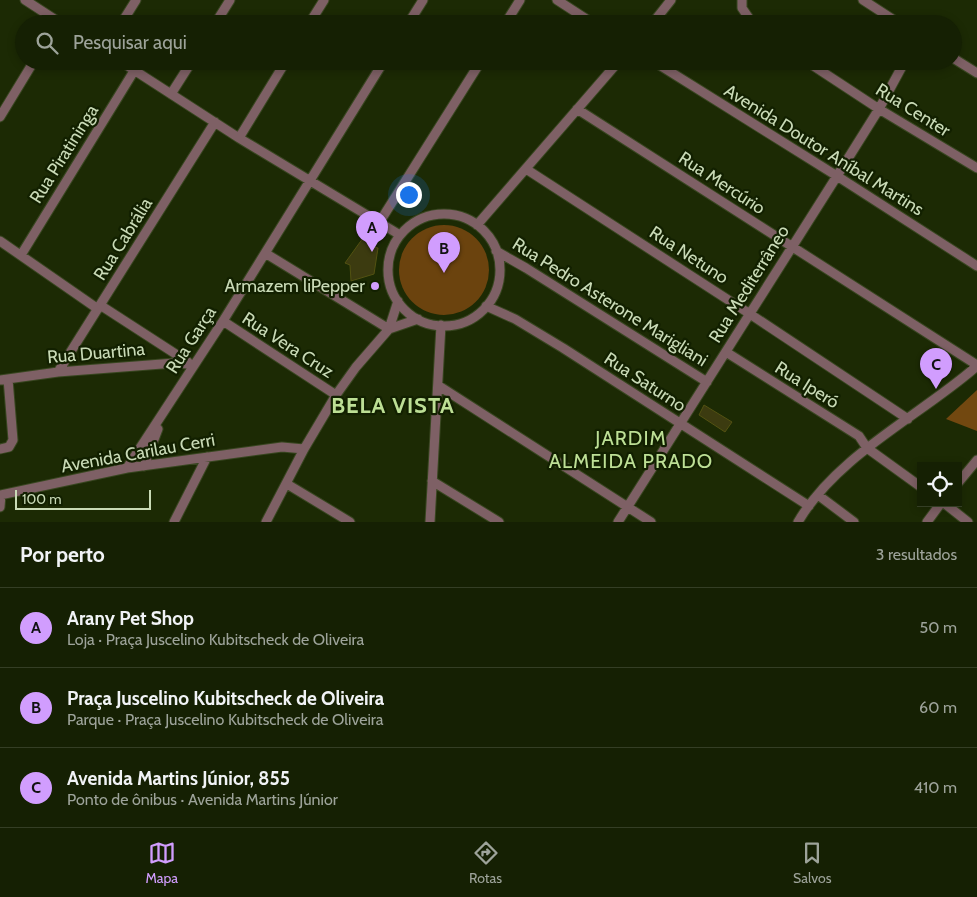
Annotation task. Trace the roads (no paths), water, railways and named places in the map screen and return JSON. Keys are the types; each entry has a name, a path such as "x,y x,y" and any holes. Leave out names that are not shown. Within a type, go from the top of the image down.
{"street":[{"path":"25,0 40,4 51,15"},
{"path":"127,15 136,0"},
{"path":"221,15 230,0"},
{"path":"315,15 324,0"},
{"path":"414,15 423,0"},
{"path":"511,15 520,0"},
{"path":"557,0 580,15"},
{"path":"660,15 672,0"},
{"path":"742,0 742,8 747,15"},
{"path":"863,0 886,15"},
{"path":"962,64 977,73"},
{"path":"0,117 29,70"},
{"path":"172,94 187,70"},
{"path":"239,138 281,70"},
{"name":"Rua Garça","path":"127,468 194,367 378,70"},
{"path":"379,222 475,70"},
{"path":"477,226 611,70"},
{"name":"Avenida Doutor Aníbal Martins","path":"668,70 977,266"},
{"name":"Rua Center","path":"820,70 977,168"},
{"name":"Rua Mediterrâneo","path":"618,522 837,176 900,70"},
{"path":"134,71 239,138 400,235"},
{"name":"Rua Piratininga","path":"21,255 134,71"},
{"name":"Rua Mercúrio","path":"577,109 977,366"},
{"name":"Rua Cabrália","path":"58,372 215,122"},
{"name":"Rua Netuno","path":"526,169 908,419"},
{"path":"441,214 460,217 477,226 488,237 496,251 499,276 495,292 486,306 473,317 458,324 441,326 418,319 398,301 390,286 388,268 391,252 400,235 413,223 422,218 441,214"},
{"path":"0,241 194,367"},
{"name":"Rua Pedro Asterone Marigliani","path":"496,251 707,382"},
{"path":"265,252 389,329"},
{"path":"266,522 304,449 336,396 356,367 389,329 398,301"},
{"name":"Rua Saturno","path":"486,306 515,319 809,506"},
{"path":"389,329 418,319"},
{"name":"Rua Vera Cruz","path":"223,321 336,396"},
{"path":"430,522 441,326"},
{"name":"Rua Iperó","path":"726,352 859,436 867,448 917,484"},
{"name":"Rua Duartina","path":"4,379 58,372 175,363 188,364 194,367"},
{"path":"798,522 818,495 867,448 952,388 977,366"},
{"path":"0,449 10,447 13,440 4,379"},
{"path":"439,386 651,522"},
{"name":"Rua Garça","path":"144,466 163,414"},
{"path":"282,448 300,458"},
{"name":"Avenida Carilau Cerri","path":"1,495 127,468 282,448 304,449"},
{"path":"174,522 206,457"},
{"path":"962,478 977,460"},
{"path":"432,482 499,522"},
{"path":"287,484 350,522"},
{"path":"0,508 1,495"},
{"path":"818,495 854,522"},
{"path":"927,522 940,507"},
{"path":"948,507 968,522"}],"place":[{"name":"Arany Pet Shop","path":"372,252"},
{"name":"Praça Juscelino Kubitscheck de Oliveira","path":"444,273"},
{"name":"Armazem liPepper","path":"375,286"},
{"name":"Avenida Martins Júnior, 855","path":"936,389"}],"district":[{"name":"BELA VISTA","path":"393,405"},
{"name":"JARDIM ALMEIDA PRADO","path":"631,450"}]}
